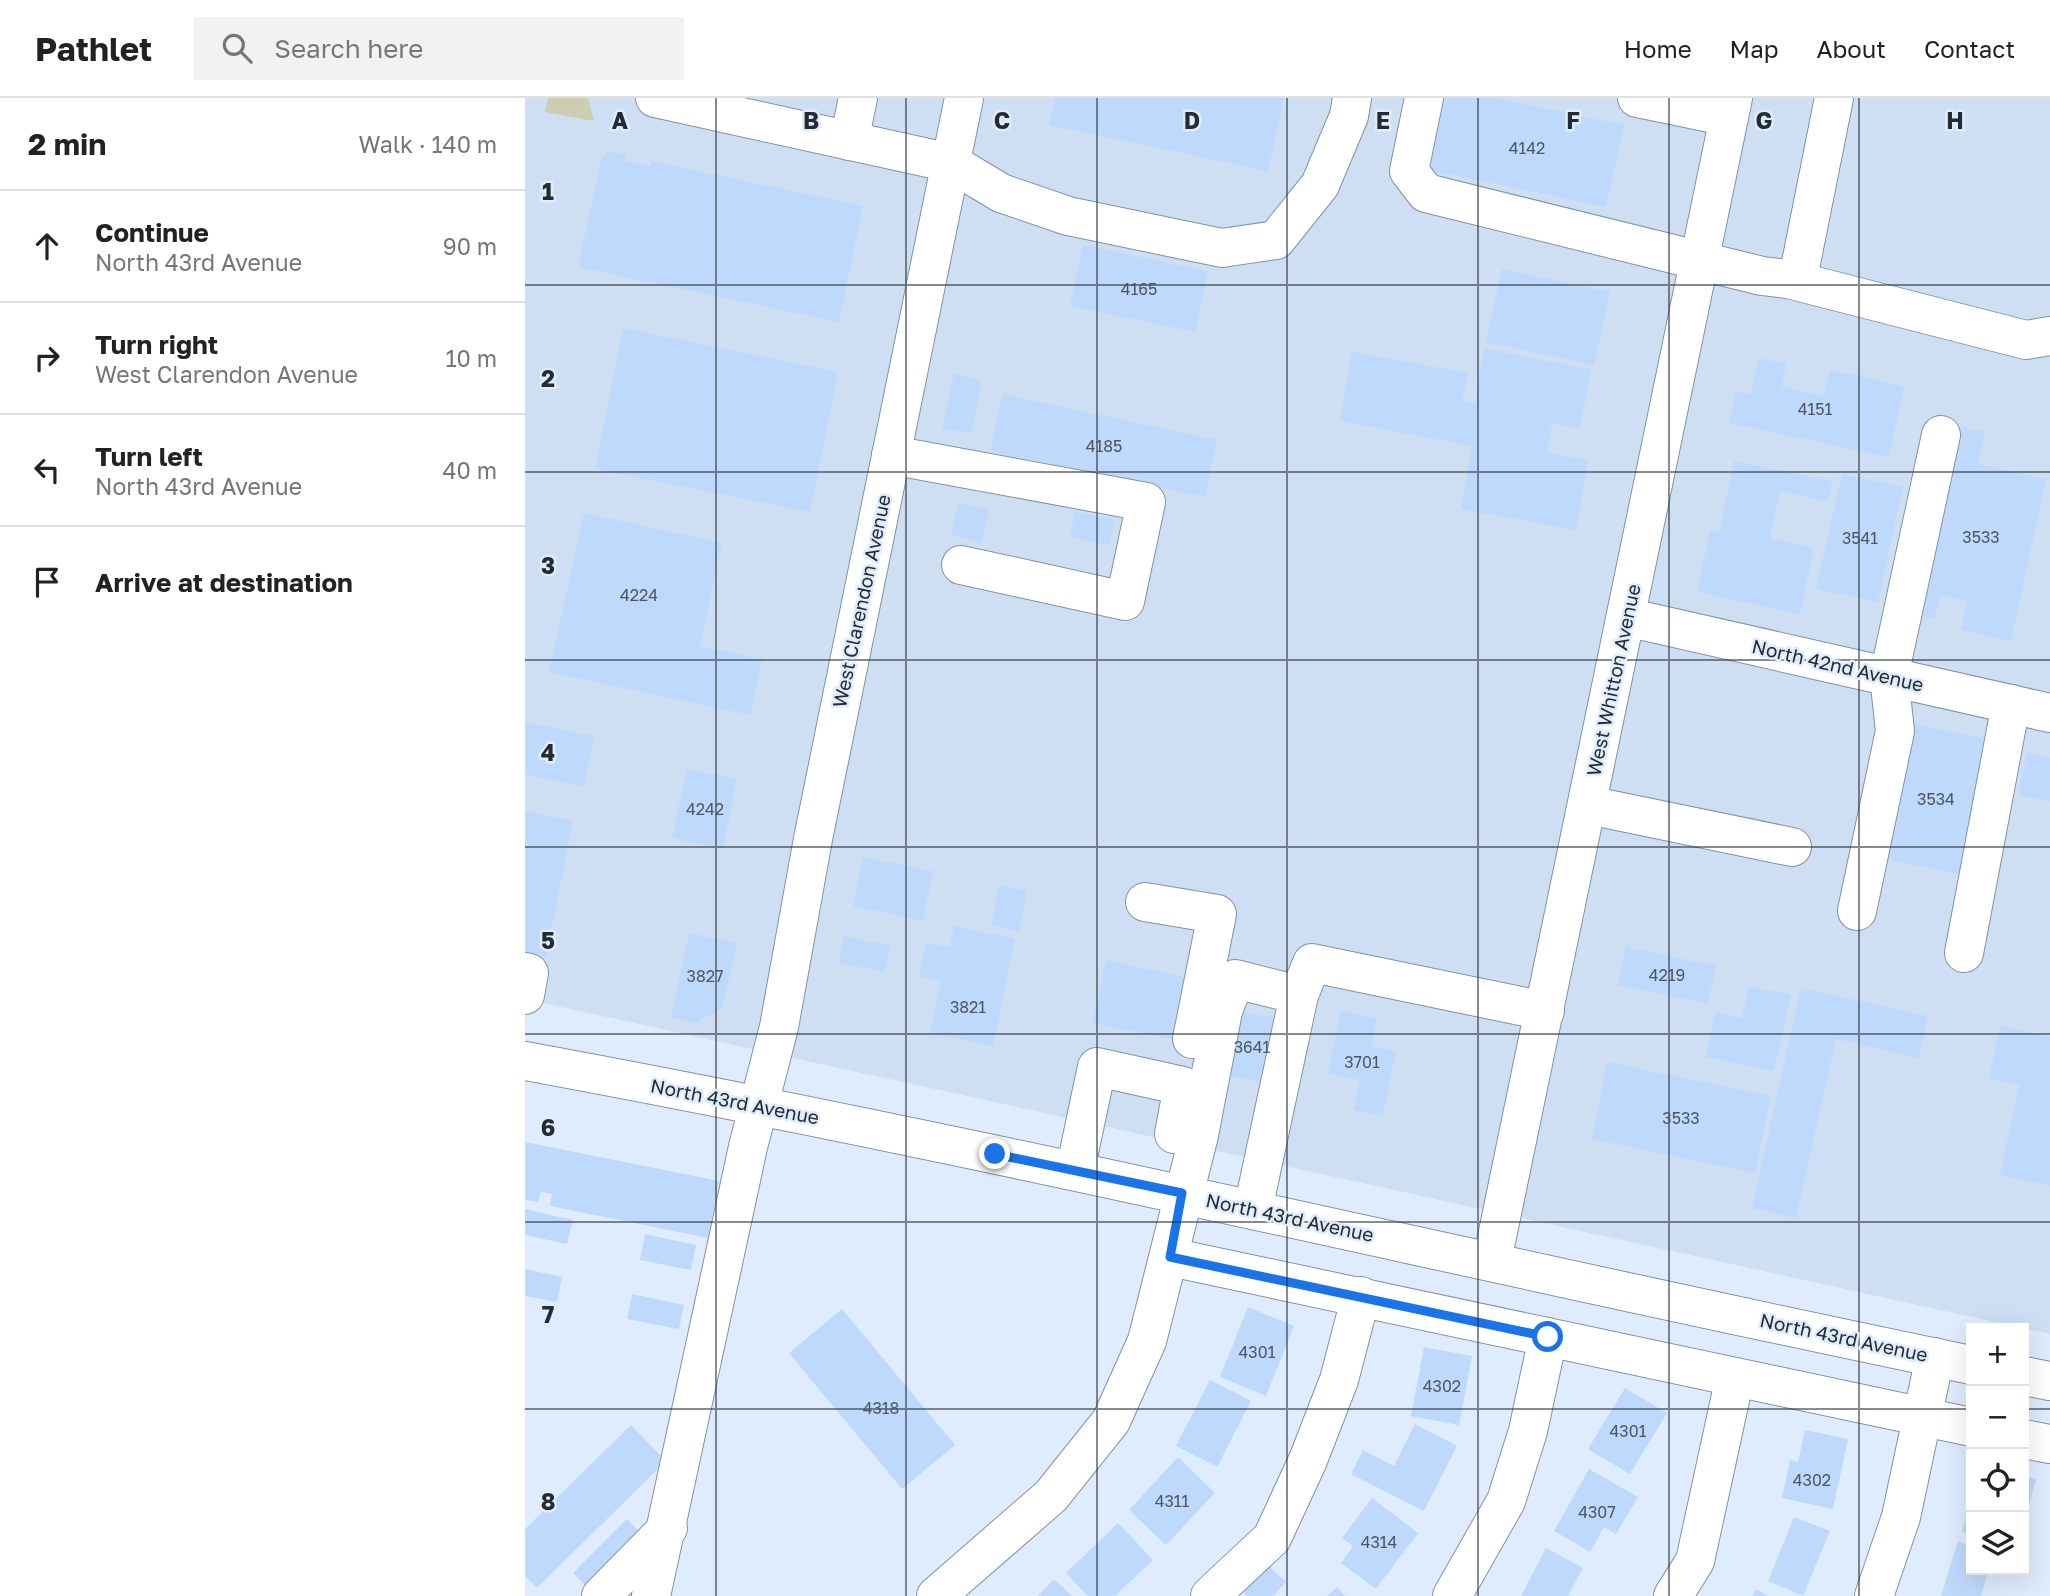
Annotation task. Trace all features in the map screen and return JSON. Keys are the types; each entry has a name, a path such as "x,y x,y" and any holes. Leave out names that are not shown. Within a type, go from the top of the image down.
{"street":[{"path":"655,98 950,163 1002,192 1068,216 1222,248 1276,240 1320,185 1349,116 1352,98"},
{"path":"849,141 858,98"},
{"name":"West Clarendon Avenue","path":"658,1592 668,1528 759,1105 779,1027 813,839 964,98"},
{"path":"1424,98 1409,171 1426,193 1762,276 1788,279 2026,340 2049,340"},
{"path":"1637,98 1731,108"},
{"path":"1788,279 1800,268 1834,98"},
{"name":"West Whitton Avenue","path":"1492,1261 1731,108"},
{"path":"1857,911 1895,731 1889,676 1941,435"},
{"path":"891,455 1146,502 1125,601 961,565"},
{"name":"North 42nd Avenue","path":"1626,617 2050,713"},
{"path":"1964,953 2011,704"},
{"path":"1588,805 1793,847"},
{"path":"936,1596 1051,1496 1111,1421 1147,1341 1170,1257 1183,1086 1217,914 1145,902"},
{"path":"1253,1209 1299,995 1312,963 1545,1011"},
{"path":"525,972 529,973 525,995"},
{"path":"1173,1191 1199,1135 1223,1011 1235,979 1299,995"},
{"name":"North 43rd Avenue","path":"525,1061 759,1105 1173,1191 1953,1361"},
{"path":"1075,1171 1097,1068 1183,1086"},
{"path":"1170,1257 1966,1426"},
{"path":"1210,1596 1272,1538 1308,1460 1339,1380 1361,1296"},
{"path":"1452,1596 1506,1501 1528,1431 1548,1337"},
{"path":"1874,1596 1901,1517 1922,1417 1953,1361"},
{"path":"1673,1596 1695,1561 1735,1377"},
{"path":"2029,1377 2050,1381"},
{"path":"2029,1440 2050,1444"},
{"path":"601,1596 668,1528"}],"shaded area":[{"path":"525,98 2050,98 2050,1334 2029,1329 2029,1323 2000,1323 525,999"}],"green space":[{"path":"548,98 588,98 594,121 545,112"}],"building":[{"path":"1055,98 1284,98 1268,171 1049,125"},
{"path":"1445,98 1496,98 1624,125 1606,207 1429,170"},
{"path":"607,151 626,155 625,161 650,166 651,161 863,206 839,322 578,267 602,156 606,157"},
{"path":"1083,245 1208,271 1195,332 1070,306"},
{"path":"1502,269 1610,292 1594,365 1486,342"},
{"path":"623,328 838,372 810,512 595,469"},
{"path":"1484,349 1591,369 1580,429 1552,424 1547,453 1588,460 1576,530 1461,509 1472,446 1340,421 1352,352 1468,373 1462,401 1475,403"},
{"path":"1759,358 1786,364 1782,387 1824,396 1830,370 1904,386 1889,457 1729,423 1736,391 1751,394"},
{"path":"954,374 982,380 971,434 942,428"},
{"path":"1002,394 1217,440 1205,497 990,451"},
{"path":"1952,425 1985,432 1978,464 2046,479 2011,641 1961,630 1967,601 1940,595 1935,619 1912,614"},
{"path":"1734,461 1832,481 1828,502 1780,491 1770,538 1814,548 1800,614 1697,592 1710,531 1719,533"},
{"path":"1842,474 1903,487 1878,602 1816,589"},
{"path":"958,503 989,510 982,542 951,535"},
{"path":"1075,512 1114,520 1109,545 1070,537"},
{"path":"584,513 722,543 700,646 762,659 750,715 549,672"},
{"path":"525,722 594,736 584,787 525,774"},
{"path":"1907,723 1992,740 1965,875 1880,858"},
{"path":"2027,753 2050,758 2050,801 2018,795"},
{"path":"687,769 737,779 723,849 672,838"},
{"path":"525,811 573,821 546,957 525,952"},
{"path":"863,857 933,871 923,921 853,906"},
{"path":"999,885 1027,891 1019,931 991,925"},
{"path":"954,926 1015,939 993,1046 930,1033 941,981 919,977 926,943 950,947"},
{"path":"689,933 737,943 722,1009 695,1023 671,1018"},
{"path":"844,936 890,946 885,972 839,963"},
{"path":"1626,947 1716,966 1708,1004 1618,985"},
{"path":"1106,960 1189,978 1176,1040 1093,1023"},
{"path":"1749,986 1791,995 1774,1071 1706,1057 1715,1012 1742,1018"},
{"path":"1801,988 1928,1016 1919,1058 1836,1039 1796,1218 1752,1208"},
{"path":"1229,1009 1289,1021 1276,1085 1216,1073"},
{"path":"1341,1011 1377,1018 1371,1046 1396,1051 1383,1116 1354,1110 1360,1080 1328,1073"},
{"path":"2000,1026 2050,1037 2050,1186 2000,1175 2019,1085 1989,1079"},
{"path":"1607,1062 1771,1096 1755,1173 1592,1139"},
{"path":"525,1142 719,1181 708,1238 550,1206 552,1194 541,1192 538,1202 525,1200"},
{"path":"525,1209 573,1220 567,1244 525,1235"},
{"path":"645,1234 696,1245 691,1270 640,1260"},
{"path":"525,1269 562,1277 557,1302 525,1296"},
{"path":"632,1294 684,1305 679,1329 627,1319"},
{"path":"1248,1307 1294,1326 1266,1396 1220,1377"},
{"path":"842,1309 955,1445 902,1489 789,1353"},
{"path":"1424,1347 1472,1356 1459,1425 1411,1416"},
{"path":"1210,1380 1251,1401 1217,1467 1176,1446"},
{"path":"1625,1388 1667,1413 1630,1474 1588,1449"},
{"path":"1415,1424 1457,1446 1424,1511 1351,1474 1363,1450 1394,1466"},
{"path":"631,1425 666,1461 537,1588 525,1576 525,1529"},
{"path":"1805,1430 1848,1439 1833,1509 1782,1498 1790,1460 1798,1462"},
{"path":"1178,1457 1215,1493 1166,1545 1129,1510"},
{"path":"1589,1469 1638,1497 1616,1534 1604,1527 1590,1552 1554,1531"},
{"path":"2029,1477 2036,1479 2029,1506"},
{"path":"1372,1498 1418,1533 1376,1589 1341,1563 1353,1546 1342,1538"},
{"path":"1966,1516 1966,1533 1962,1532"},
{"path":"1794,1517 1830,1531 1803,1596 1768,1581"},
{"path":"627,1519 644,1537 591,1591 573,1573"},
{"path":"1118,1523 1153,1560 1115,1596 1088,1596 1066,1573"},
{"path":"1958,1541 1966,1544 1966,1575 1987,1575 1981,1596 1941,1596"},
{"path":"1546,1548 1583,1568 1568,1596 1521,1596"},
{"path":"1263,1560 1286,1582 1273,1596 1247,1596 1238,1587"},
{"path":"1054,1579 1072,1596 1038,1596"},
{"path":"1337,1587 1345,1596 1327,1596"},
{"path":"1756,1589 1768,1596 1752,1596"}],"route":[{"path":"995,1154 1182,1193 1170,1257 1548,1337"}]}
